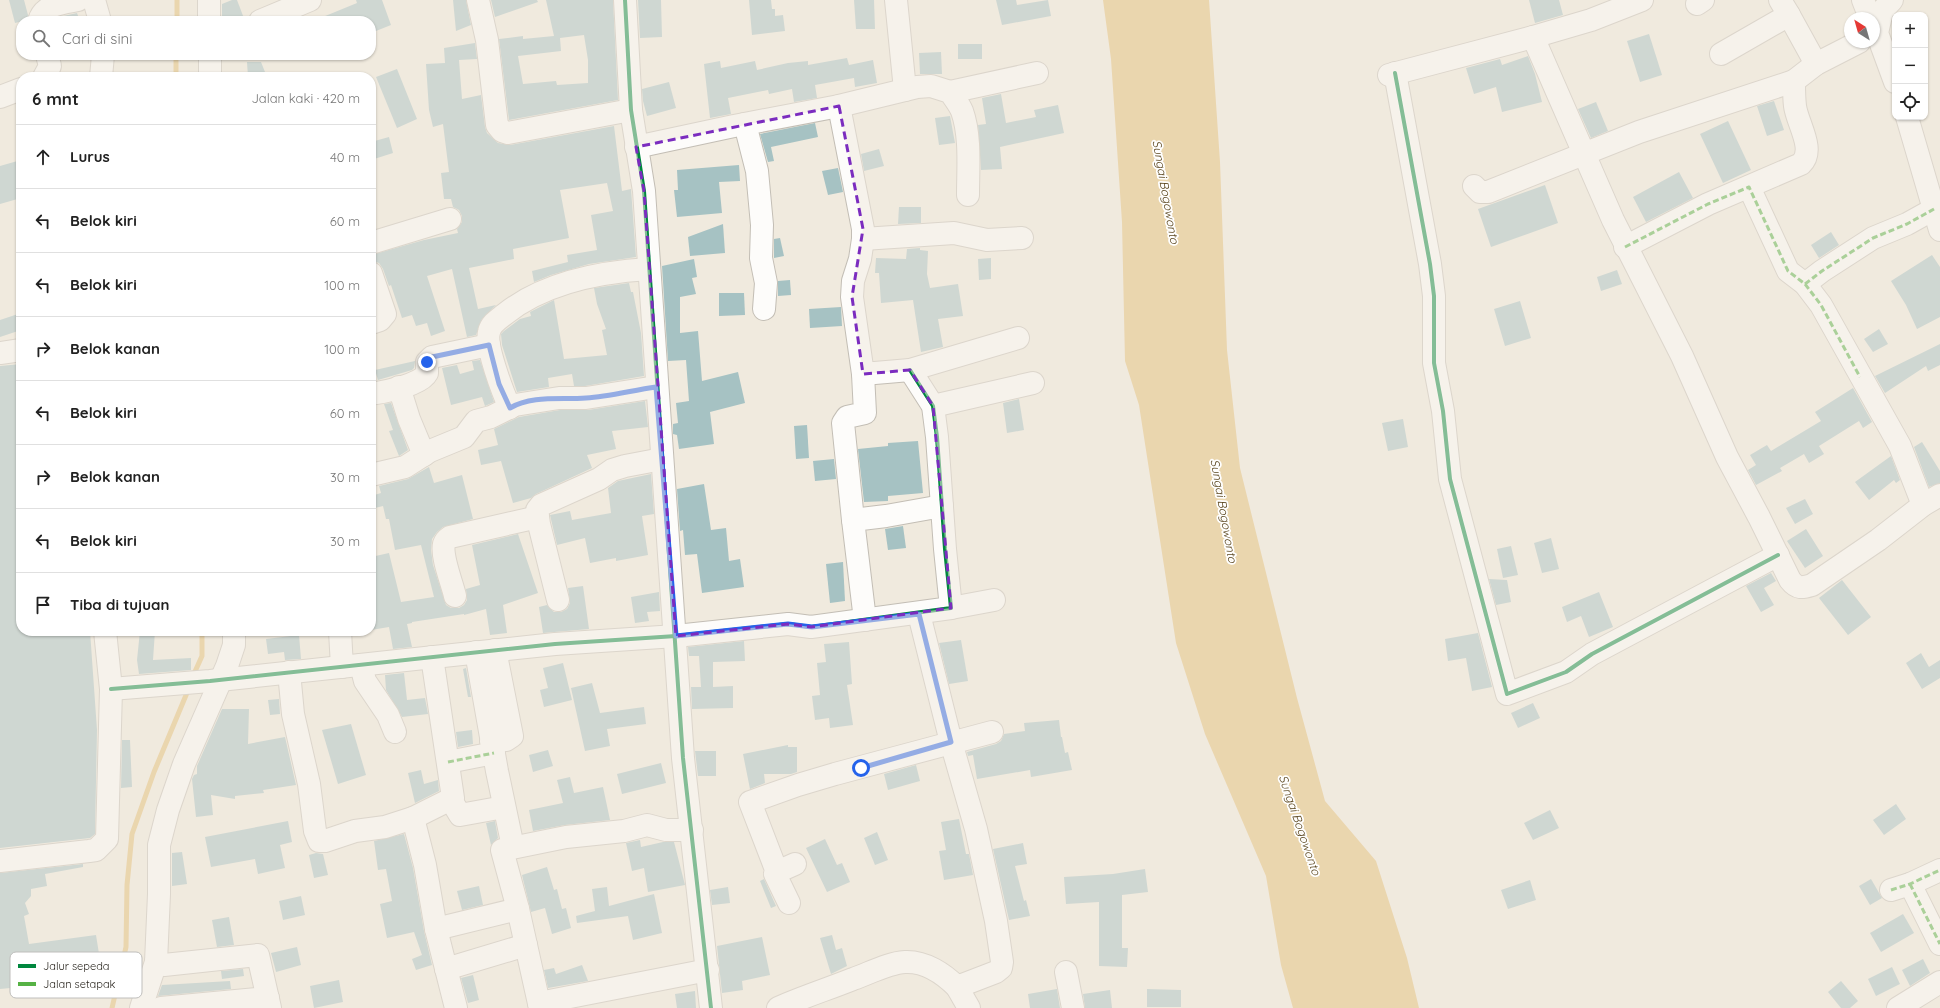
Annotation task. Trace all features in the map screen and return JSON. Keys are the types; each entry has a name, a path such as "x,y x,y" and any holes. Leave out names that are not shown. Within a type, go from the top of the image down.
{"street":[{"path":"94,0 99,16"},
{"path":"209,0 209,16"},
{"path":"272,16 310,0"},
{"path":"478,0 487,40 496,121 497,125 502,131 508,133 631,110"},
{"path":"625,0 631,110 644,191 656,387 676,636 683,758 708,970 711,1008"},
{"path":"896,0 905,90"},
{"path":"1640,0 1591,20 1533,37 1392,74 1430,264 1434,296 1434,363 1446,430 1450,479 1506,694 1566,672 1592,654 1778,555"},
{"path":"1863,0 1866,12"},
{"path":"1880,15 1892,0"},
{"path":"41,16 46,9 70,1"},
{"path":"1721,54 1784,7 1816,64"},
{"path":"1533,37 1583,154 1625,246 1682,356 1726,457 1790,580 1795,586 1802,588 1812,585 1878,540 1931,500 1821,305 1805,284 1788,271 1749,187"},
{"path":"1474,186 1480,192 1488,192 1639,132 1794,81 1816,64 1844,47"},
{"path":"1879,48 1892,76"},
{"path":"47,72 50,66 48,60"},
{"path":"101,72 103,60"},
{"path":"210,60 210,72"},
{"path":"636,147 839,106 916,87 930,86 950,92 1036,73"},
{"path":"1625,246 1708,204 1801,164 1805,160 1807,154 1806,143 1795,108 1794,81"},
{"path":"0,97 16,91"},
{"path":"950,92 961,109 964,119 968,147 968,196"},
{"path":"839,106 855,181 863,240 860,259 853,280 852,297 863,374 865,413 847,417 843,423 865,620"},
{"path":"1908,120 1940,230"},
{"path":"745,124 757,171 762,225 761,258 766,283 764,309"},
{"path":"1805,284 1822,271 1874,238 1907,224 1934,209"},
{"path":"376,241 450,219"},
{"path":"863,240 954,233 987,240 1022,238"},
{"path":"510,408 499,384 489,345 488,333 492,325 520,302 550,287 616,271 649,270"},
{"path":"376,288 385,314 380,320 376,321"},
{"path":"863,374 910,370 1018,338"},
{"path":"376,393 399,387 426,376 427,362 432,357 489,345"},
{"path":"0,353 16,351"},
{"path":"910,370 932,406 937,437 951,608"},
{"path":"932,406 1033,383"},
{"path":"399,387 409,419 424,455"},
{"path":"376,474 405,467 424,455 464,437 476,421 491,417 515,405 537,400 586,398 656,387"},
{"path":"558,600 538,517 537,510 540,504 599,479 612,470 662,459"},
{"path":"853,520 942,506"},
{"path":"455,596 444,556 443,545 445,541 450,537 538,517"},
{"path":"110,689 216,681 555,644 676,636 788,624 812,627 919,614 994,600"},
{"path":"919,614 951,742 976,829 996,921 1002,962 1001,968 996,972 956,987"},
{"path":"0,861 96,850 107,839 110,689 105,636"},
{"path":"141,1008 156,962 159,894 159,845 168,810 184,764 216,681 234,645 234,636"},
{"path":"342,636 352,666 366,681 388,715 395,732"},
{"path":"448,762 492,747 512,736 486,651"},
{"path":"289,672 293,714 309,784 315,830 319,840 325,841 354,831 385,827 413,818 451,800 453,795 432,658"},
{"path":"789,903 775,874 786,868 750,802 798,785 992,732"},
{"path":"492,747 513,847"},
{"path":"451,800 460,815 504,808"},
{"path":"413,818 425,865 430,906 456,1008"},
{"path":"692,830 666,830 648,825 634,827 624,831 566,837 503,849 502,852 518,909 540,1006 708,970"},
{"path":"1940,870 1901,887 1940,944"},
{"path":"436,929 518,909"},
{"path":"446,969 526,945"},
{"path":"156,962 164,965 258,955 269,1003 161,1008"},
{"path":"778,1008 891,965 907,962 921,964 938,971 956,987 970,1008"},
{"path":"1066,972 1073,1008"},
{"path":"1898,1008 1940,982"}],"highlighted area":[{"path":"839,106 863,229 852,297 863,374 910,370 933,406 951,608 811,627 788,624 676,636 644,191 636,147"}],"water":[{"name":"Sungai Bogowonto","path":"1103,0 1209,0 1220,162 1227,350 1240,468 1297,698 1325,801 1376,861 1407,958 1419,1008 1293,1008 1281,965 1266,876 1205,734 1176,643 1139,405 1125,361 1122,222 1111,59"}],"building":[{"path":"9,0 24,0 28,16 16,16 15,23"},
{"path":"232,0 237,0 243,16 222,16 222,4"},
{"path":"356,0 382,0 391,25 376,31 376,16 325,16 357,3"},
{"path":"453,0 466,0 471,25 456,31"},
{"path":"491,0 537,0 538,2 495,17"},
{"path":"546,0 613,0 618,100 509,120 499,39 523,36 523,39 554,36","holes":["584,35 588,60 588,83 557,85 556,81 523,84 518,56 561,51 560,38"]},
{"path":"638,0 661,0 662,37 640,38"},
{"path":"749,0 771,0 772,9 775,9 775,16 783,15 785,31 752,35"},
{"path":"854,0 874,0 875,29 856,29"},
{"path":"996,0 1016,0 1017,5 1048,0 1051,16 1002,25"},
{"path":"1529,0 1559,0 1563,15 1535,23"},
{"path":"77,13 78,16 64,16"},
{"path":"1649,34 1662,75 1640,82 1627,41"},
{"path":"475,43 477,59 459,60 462,99 481,95 487,133 498,143 510,145 614,126 622,191 631,189 636,257 589,264 551,275 534,282 532,271 568,262 567,255 597,250 591,215 613,211 607,183 560,190 569,238 513,249 514,259 469,268 478,309 496,305 482,319 476,335 467,337 452,269 427,276 445,331 431,336 427,323 416,326 412,315 402,318 391,285 389,286 383,269 379,263 376,262 376,254 424,240 458,233 457,229 462,222 462,216 459,210 453,207 451,199 444,199 441,173 449,172 443,124 433,127 429,110 426,64 445,63 444,48"},
{"path":"958,44 982,44 982,59 958,59"},
{"path":"941,52 942,74 920,74 919,53"},
{"path":"1528,56 1535,74 1542,102 1502,112 1496,87 1474,94 1466,68 1500,59 1502,65"},
{"path":"847,58 849,65 873,60 877,83 855,87 854,78 815,85 817,98 794,102 792,89 769,94 768,90 728,98 731,114 710,118 704,64 720,61 721,68 755,61 757,70 788,63 808,61 808,65"},
{"path":"247,62 261,62 265,72 248,72"},
{"path":"397,69 417,119 397,128 376,77"},
{"path":"669,82 676,108 647,116 643,101 642,89"},
{"path":"1001,94 1006,123 1036,117 1034,110 1058,105 1064,133 1000,147 1002,169 981,170 978,125 986,124 982,98"},
{"path":"1774,101 1784,130 1767,136 1757,106"},
{"path":"1596,102 1608,131 1591,138 1578,109"},
{"path":"950,116 955,143 939,145 935,118"},
{"path":"1728,121 1751,170 1723,183 1700,134"},
{"path":"815,123 818,137 771,147 774,161 768,162 760,134"},
{"path":"389,137 393,153 376,158 376,141"},
{"path":"879,149 884,166 864,171 861,154"},
{"path":"16,161 16,199 0,204 0,166"},
{"path":"739,165 740,181 719,182 722,213 677,217 674,190 678,190 677,170"},
{"path":"838,168 843,192 828,195 822,171"},
{"path":"1679,172 1693,198 1646,222 1633,197"},
{"path":"1545,185 1558,223 1491,247 1478,209"},
{"path":"899,207 921,207 921,223 898,224"},
{"path":"723,224 725,253 690,256 688,237"},
{"path":"1831,232 1839,245 1819,258 1811,245"},
{"path":"780,238 784,256 774,258 774,239"},
{"path":"920,248 920,250 928,251 927,274 930,288 958,284 963,316 938,319 943,347 921,352 913,300 881,303 879,273 875,273 876,258 906,259 907,249"},
{"path":"1932,255 1940,267 1940,317 1917,329 1906,305 1891,281"},
{"path":"991,258 991,279 979,280 978,259"},
{"path":"694,259 697,277 692,278 696,294 680,297 680,333 698,331 702,381 738,372 745,403 710,412 714,444 679,449 677,435 673,434 673,424 678,423 676,403 689,401 686,360 668,361 662,266"},
{"path":"1617,270 1622,284 1601,291 1597,277"},
{"path":"790,280 791,295 778,296 778,281"},
{"path":"629,283 631,292 633,292 641,333 644,376 585,386 574,386 572,374 548,378 549,387 517,392 502,345 501,334 504,331 520,319 531,316 530,312 554,300 564,359 607,355 602,330 606,329 597,304 594,288"},
{"path":"719,293 744,293 745,315 719,316"},
{"path":"1520,301 1531,338 1505,346 1494,309"},
{"path":"841,307 842,326 810,328 809,309"},
{"path":"16,315 16,332 0,337 0,320"},
{"path":"1879,329 1888,344 1873,352 1864,339"},
{"path":"1940,344 1940,365 1928,371 1926,366 1885,393 1875,376"},
{"path":"480,360 494,402 485,406 482,397 451,405 442,368 457,365 460,374 474,370 472,361"},
{"path":"415,361 414,368 412,370 378,380 376,370"},
{"path":"16,364 16,636 90,636 97,730 95,834 90,838 0,848 0,366"},
{"path":"1853,388 1872,422 1863,428 1859,421 1819,446 1824,454 1809,463 1804,454 1780,468 1782,471 1756,485 1748,470 1756,465 1750,455 1767,445 1771,451 1821,421 1815,412"},
{"path":"1019,399 1024,430 1007,433 1003,403"},
{"path":"645,401 648,427 612,431 616,449 587,455 592,468 536,494 531,498 513,503 501,461 481,465 478,450 498,445 494,429 519,417 560,410 588,410"},
{"path":"391,403 408,450 399,456 389,431 393,430 384,404"},
{"path":"1403,419 1408,447 1388,451 1382,423"},
{"path":"807,425 809,458 796,459 794,426"},
{"path":"918,441 923,493 888,496 888,501 864,502 858,449 888,446 888,443"},
{"path":"1922,442 1940,471 1940,483 1929,487 1914,447"},
{"path":"1891,456 1900,480 1896,483 1894,480 1869,500 1855,482"},
{"path":"834,459 836,479 815,481 813,461"},
{"path":"429,467 434,483 462,475 473,519 443,527 432,539 431,550 433,565 446,605 451,608 459,608 464,605 467,600 466,589 480,585 472,545 518,534 538,593 503,605 507,633 490,635 486,609 464,615 407,624 412,647 393,649 389,627 376,629 376,556 389,553 401,602 434,597 421,545 395,550 389,519 386,519 383,506 376,508 376,494 381,493 379,486 408,479"},
{"path":"651,474 654,514 642,516 648,555 616,561 616,558 590,563 585,538 557,545 550,515 570,511 572,520 611,513 608,488 618,481"},
{"path":"704,484 711,530 726,528 729,561 740,559 744,587 702,593 697,554 685,555 683,530 680,531 677,489"},
{"path":"1805,499 1813,514 1795,524 1786,508"},
{"path":"903,526 906,548 888,550 885,529"},
{"path":"1806,529 1823,556 1805,568 1787,541"},
{"path":"1551,538 1559,569 1542,573 1534,543"},
{"path":"1511,546 1518,575 1503,578 1497,549"},
{"path":"843,562 845,601 830,603 826,564"},
{"path":"1771,573 1776,581 1764,588 1774,605 1761,612 1746,586"},
{"path":"1489,579 1507,580 1511,602 1496,605"},
{"path":"1842,580 1871,617 1848,635 1819,598"},
{"path":"583,586 589,629 543,633 539,607 547,605 554,612 561,612 567,609 570,603 568,588"},
{"path":"659,592 660,611 647,612 649,621 635,623 631,597"},
{"path":"1599,592 1613,627 1589,637 1581,616 1567,622 1562,607"},
{"path":"1478,633 1492,687 1472,691 1466,658 1448,661 1445,639"},
{"path":"139,636 155,636 153,660 191,658 191,670 139,674 137,660"},
{"path":"299,636 301,659 285,660 284,652 268,654 266,639"},
{"path":"961,640 968,681 949,684 939,643"},
{"path":"744,641 745,661 713,662 713,687 733,686 733,708 692,709 691,687 701,687 699,656 689,656 688,647"},
{"path":"849,642 852,684 847,685 853,725 830,728 829,718 815,720 812,696 820,695 817,663 826,662 824,644"},
{"path":"1921,653 1929,667 1940,660 1940,678 1922,689 1906,663"},
{"path":"563,663 572,700 544,707 540,690 548,688 543,668"},
{"path":"466,668 471,697 468,697 463,669"},
{"path":"404,673 407,700 425,698 428,714 402,717 386,690 385,675"},
{"path":"592,683 600,713 644,707 646,724 607,729 610,746 585,751 571,688"},
{"path":"279,699 280,714 270,715 268,700"},
{"path":"1533,703 1540,718 1518,728 1511,713"},
{"path":"222,709 249,709 248,744 285,737 296,785 263,790 264,793 235,796 235,799 211,795 213,815 196,817 192,779 194,775 197,774 197,766"},
{"path":"1059,720 1065,753 1068,752 1072,770 1031,777 1030,770 977,779 973,755 968,756 967,752 996,744 1001,741 1004,734 1025,731 1024,723"},
{"path":"351,724 366,775 338,784 322,730"},
{"path":"472,730 473,744 458,747 456,732"},
{"path":"122,740 130,740 132,787 121,788"},
{"path":"788,745 788,747 797,747 797,772 791,774 764,774 765,783 750,789 743,754"},
{"path":"548,750 553,766 533,772 529,755"},
{"path":"695,751 716,751 716,776 698,776"},
{"path":"661,763 666,783 622,794 617,774"},
{"path":"916,765 920,781 888,790 884,774"},
{"path":"421,770 424,784 438,780 439,791 415,803 408,773"},
{"path":"570,777 574,793 603,787 610,820 565,825 533,831 529,810 563,803 557,780"},
{"path":"1896,804 1906,819 1884,835 1873,820"},
{"path":"1550,810 1559,828 1533,840 1524,823"},
{"path":"959,819 966,854 969,854 973,875 944,880 939,851 946,850 941,822"},
{"path":"288,821 292,842 280,845 285,868 258,874 255,859 211,867 205,837"},
{"path":"495,821 498,838 491,845 486,823"},
{"path":"877,832 888,860 875,865 864,838"},
{"path":"404,834 413,868 424,931 432,965 416,970 412,959 422,955 414,932 387,938 380,904 392,901 386,869 378,870 374,841"},
{"path":"825,839 837,865 842,863 850,882 827,892 806,848"},
{"path":"640,840 641,847 663,842 674,842 685,885 648,892 644,868 632,871 626,843"},
{"path":"1023,843 1027,864 1015,866 1024,901 1026,900 1030,916 1009,920 993,849"},
{"path":"182,852 187,884 172,886 172,853"},
{"path":"316,853 323,854 328,875 314,878 309,855"},
{"path":"83,864 83,867 45,874 47,886 31,889 31,896 25,903 29,914 24,916 29,944 96,935 99,952 10,952 10,988 0,989 0,873"},
{"path":"547,867 554,890 557,889 562,909 566,908 571,928 552,934 545,908 531,912 522,875"},
{"path":"1145,869 1148,892 1122,895 1122,948 1128,948 1127,967 1099,966 1099,902 1066,904 1064,877 1113,874"},
{"path":"764,879 776,906 771,908 760,881"},
{"path":"1871,879 1882,898 1870,905 1859,886"},
{"path":"1530,880 1536,900 1508,909 1501,890"},
{"path":"479,886 483,905 462,910 457,891"},
{"path":"607,887 609,906 654,894 662,933 633,940 628,916 577,923 576,916 595,911 592,889"},
{"path":"728,887 730,903 712,905 710,890"},
{"path":"301,896 305,915 283,920 279,901"},
{"path":"1903,914 1914,933 1881,952 1870,933"},
{"path":"229,917 234,945 217,947 212,920"},
{"path":"832,935 836,950 842,948 847,966 831,974 820,938"},
{"path":"762,937 770,975 742,981 743,990 722,993 717,946"},
{"path":"297,947 301,965 276,972 271,953"},
{"path":"1923,959 1930,973 1910,986 1902,970"},
{"path":"582,965 588,981 548,988 544,970 554,968 556,974"},
{"path":"1892,967 1900,984 1876,996 1868,979"},
{"path":"243,969 244,976 222,979 221,971"},
{"path":"473,975 479,1000 468,1003 461,978"},
{"path":"339,980 343,1002 314,1008 310,986"},
{"path":"230,981 231,989 158,996 162,985"},
{"path":"1841,981 1858,1001 1850,1008 1841,1008 1828,992"},
{"path":"1057,989 1060,1008 1030,1008 1028,994"},
{"path":"1147,989 1181,990 1181,1007 1147,1007"},
{"path":"1110,990 1112,1008 1085,1008 1083,994"},
{"path":"695,991 696,1008 677,1008 675,994"}],"waterway":[{"path":"177,0 177,16"},
{"path":"176,60 176,72"},
{"path":"193,676 202,656 202,636"},
{"path":"125,952 127,885 132,834 154,772 189,688"},
{"path":"112,1008 114,998"}],"marked path":[{"path":"1625,247 1708,204 1749,187 1788,271 1805,284 1821,305 1860,377"},
{"path":"1805,284 1822,271 1873,238 1907,224 1934,209"},
{"path":"448,762 494,753"},
{"path":"1891,890 1910,884 1940,870"},
{"path":"1910,884 1940,944"}],"cycle path":[{"path":"625,0 631,110 644,191 683,758 711,1008"},
{"path":"1395,73 1430,264 1434,296 1434,363 1443,411 1450,479 1507,694 1566,672 1592,654 1778,555"},
{"path":"111,689 210,681 555,644 676,636 788,624 811,627 951,608 937,437 933,406 910,370"}],"route":[{"path":"427,362 428,359 432,357 489,345 499,384 510,408 515,405 537,400 586,398 656,387 676,636 788,624 812,627 919,614 951,742 894,760 861,768"}]}
